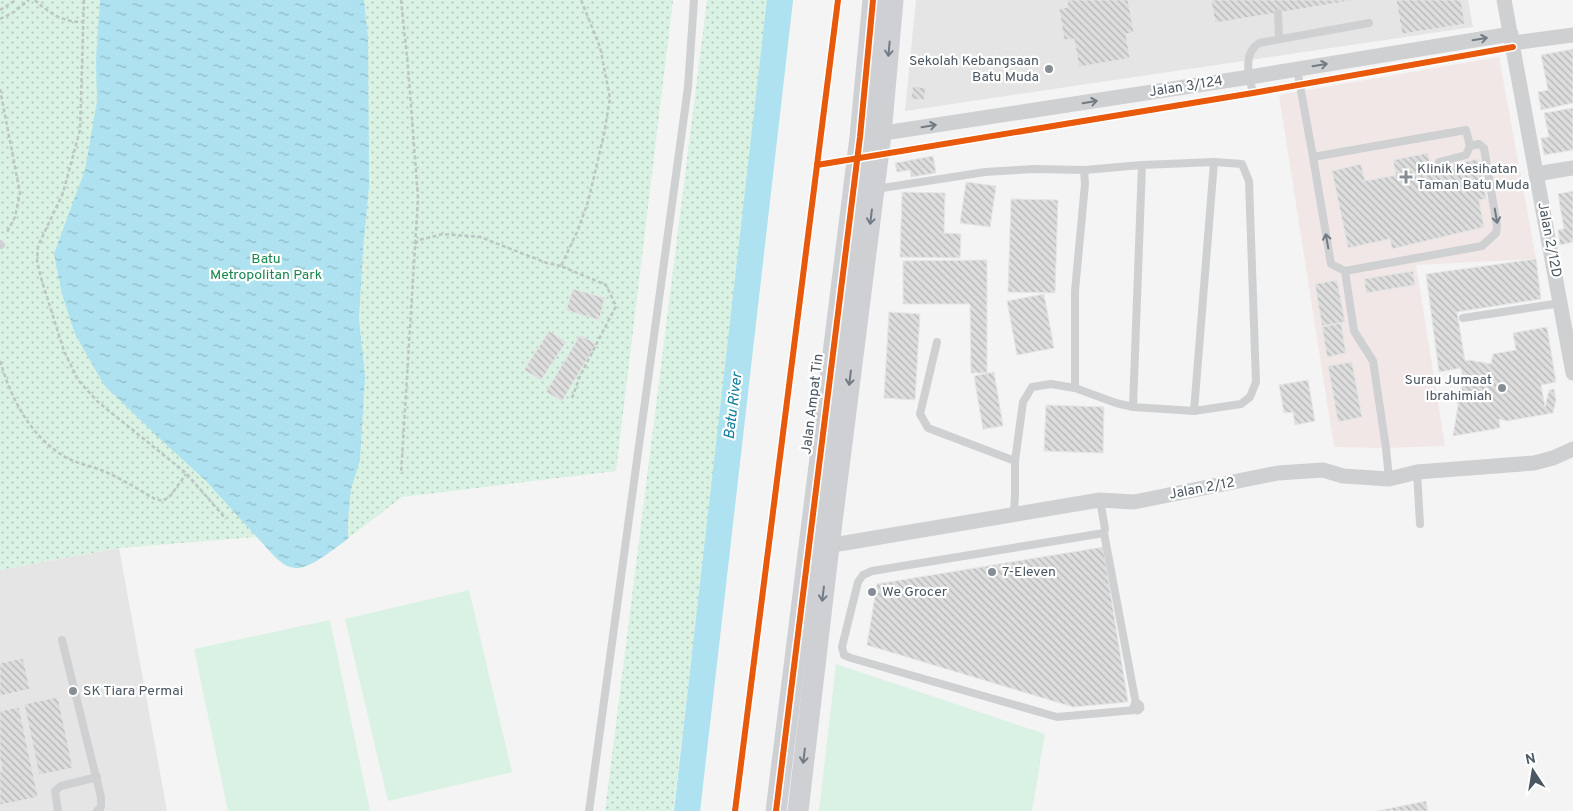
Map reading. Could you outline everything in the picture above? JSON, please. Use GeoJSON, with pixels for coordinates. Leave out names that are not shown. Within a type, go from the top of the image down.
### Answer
{"type":"FeatureCollection","features":[{"type":"Feature","properties":{"kind":"street","name":"Jalan Ampat Tin"},"geometry":{"type":"LineString","coordinates":[[776,811],[860,137],[873,0]]}},
{"type":"Feature","properties":{"kind":"street"},"geometry":{"type":"LineString","coordinates":[[798,811],[881,134],[893,0]]}},
{"type":"Feature","properties":{"kind":"street","name":"Jalan 2/12D"},"geometry":{"type":"LineString","coordinates":[[1504,0],[1536,174],[1565,309],[1573,373]]}},
{"type":"Feature","properties":{"kind":"street","name":"Jalan 3/124"},"geometry":{"type":"LineString","coordinates":[[860,137],[1297,69],[1573,34]]}},
{"type":"Feature","properties":{"kind":"street"},"geometry":{"type":"LineString","coordinates":[[1536,174],[1573,168]]}},
{"type":"Feature","properties":{"kind":"street","name":"Jalan 2/12"},"geometry":{"type":"LineString","coordinates":[[808,548],[1100,500],[1134,502],[1278,474],[1323,470],[1343,476],[1389,479],[1417,472],[1534,463],[1553,458],[1573,449]]}},
{"type":"Feature","properties":{"kind":"lane"},"geometry":{"type":"LineString","coordinates":[[589,811],[688,87],[694,0]]}},
{"type":"Feature","properties":{"kind":"lane"},"geometry":{"type":"LineString","coordinates":[[1278,13],[1279,40]]}},
{"type":"Feature","properties":{"kind":"lane"},"geometry":{"type":"LineString","coordinates":[[1252,93],[1248,62],[1254,47],[1260,43],[1369,23]]}},
{"type":"Feature","properties":{"kind":"lane"},"geometry":{"type":"LineString","coordinates":[[1297,69],[1331,264],[1345,271],[1482,246],[1496,233],[1497,226],[1484,148],[1479,144],[1470,146]]}},
{"type":"Feature","properties":{"kind":"lane"},"geometry":{"type":"LineString","coordinates":[[1313,157],[1466,130],[1470,146],[1466,155],[1439,162]]}},
{"type":"Feature","properties":{"kind":"lane"},"geometry":{"type":"LineString","coordinates":[[874,190],[985,172],[1034,168],[1084,170],[1214,162],[1242,164],[1249,181],[1256,382],[1250,397],[1241,404],[1194,411],[1133,407],[1075,388],[1050,384],[1032,387],[1023,402],[1015,462],[1014,515]]}},
{"type":"Feature","properties":{"kind":"lane"},"geometry":{"type":"LineString","coordinates":[[1194,411],[1214,162]]}},
{"type":"Feature","properties":{"kind":"lane"},"geometry":{"type":"LineString","coordinates":[[1133,407],[1142,165]]}},
{"type":"Feature","properties":{"kind":"lane"},"geometry":{"type":"LineString","coordinates":[[1075,388],[1075,291],[1085,184],[1084,170]]}},
{"type":"Feature","properties":{"kind":"lane"},"geometry":{"type":"LineString","coordinates":[[1345,271],[1354,331],[1373,361],[1389,479]]}},
{"type":"Feature","properties":{"kind":"lane"},"geometry":{"type":"LineString","coordinates":[[1463,318],[1565,309]]}},
{"type":"Feature","properties":{"kind":"lane"},"geometry":{"type":"LineString","coordinates":[[937,342],[920,414],[924,423],[928,428],[1015,462]]}},
{"type":"Feature","properties":{"kind":"lane"},"geometry":{"type":"LineString","coordinates":[[1417,472],[1420,524]]}},
{"type":"Feature","properties":{"kind":"lane"},"geometry":{"type":"LineString","coordinates":[[1100,500],[1134,706],[1113,708],[1088,715],[1057,717],[852,658],[844,654],[842,647],[858,582],[863,575],[1104,533]]}},
{"type":"Feature","properties":{"kind":"lane"},"geometry":{"type":"LineString","coordinates":[[62,640],[101,797],[101,807],[98,811]]}},
{"type":"Feature","properties":{"kind":"lane"},"geometry":{"type":"LineString","coordinates":[[58,811],[55,791],[61,786],[96,778]]}},
{"type":"Feature","properties":{"kind":"path"},"geometry":{"type":"LineString","coordinates":[[0,10],[16,0]]}},
{"type":"Feature","properties":{"kind":"path"},"geometry":{"type":"LineString","coordinates":[[0,19],[14,12],[29,0]]}},
{"type":"Feature","properties":{"kind":"path"},"geometry":{"type":"LineString","coordinates":[[35,0],[57,16],[72,22],[84,22]]}},
{"type":"Feature","properties":{"kind":"path"},"geometry":{"type":"LineString","coordinates":[[84,0],[80,130],[63,193],[38,246],[37,261],[64,352],[78,380],[98,402],[186,473],[226,519]]}},
{"type":"Feature","properties":{"kind":"path"},"geometry":{"type":"LineString","coordinates":[[401,0],[418,198],[401,474]]}},
{"type":"Feature","properties":{"kind":"path"},"geometry":{"type":"LineString","coordinates":[[561,266],[577,232],[588,202],[604,134],[610,98],[600,48],[581,0]]}},
{"type":"Feature","properties":{"kind":"path"},"geometry":{"type":"LineString","coordinates":[[0,88],[20,193],[15,217],[0,245]]}},
{"type":"Feature","properties":{"kind":"path"},"geometry":{"type":"LineString","coordinates":[[415,245],[419,240],[443,234],[480,237],[547,263],[561,266],[606,285],[616,306],[580,376],[572,398]]}},
{"type":"Feature","properties":{"kind":"path"},"geometry":{"type":"LineString","coordinates":[[0,361],[16,405],[36,432],[48,445],[63,456],[116,476],[155,499],[162,501],[171,495],[186,473]]}},
{"type":"Feature","properties":{"kind":"shaded area","name":"Sekolah Kebangsaan Batu Muda"},"geometry":{"type":"Polygon","coordinates":[[[916,0],[1468,0],[1473,27],[905,111],[916,0]]]}},
{"type":"Feature","properties":{"kind":"shaded area","name":"Klinik Kesihatan Taman Batu Muda"},"geometry":{"type":"Polygon","coordinates":[[[1499,57],[1536,259],[1416,265],[1445,446],[1334,447],[1279,95],[1499,57]]]}},
{"type":"Feature","properties":{"kind":"shaded area","name":"SK Tiara Permai"},"geometry":{"type":"Polygon","coordinates":[[[119,548],[167,811],[0,811],[0,570],[119,548]]]}},
{"type":"Feature","properties":{"kind":"green space","name":"Batu Metropolitan Park"},"geometry":{"type":"Polygon","coordinates":[[[0,0],[673,0],[616,471],[402,497],[334,549],[316,561],[298,568],[286,566],[257,537],[119,548],[0,570],[0,0]]]}},
{"type":"Feature","properties":{"kind":"green space"},"geometry":{"type":"Polygon","coordinates":[[[707,0],[771,0],[673,811],[605,811],[707,0]]]}},
{"type":"Feature","properties":{"kind":"green space"},"geometry":{"type":"Polygon","coordinates":[[[469,590],[512,772],[388,801],[345,619],[469,590]]]}},
{"type":"Feature","properties":{"kind":"green space"},"geometry":{"type":"Polygon","coordinates":[[[330,620],[370,811],[228,811],[194,649],[330,620]]]}},
{"type":"Feature","properties":{"kind":"green space"},"geometry":{"type":"Polygon","coordinates":[[[836,664],[1045,734],[1032,811],[819,811],[836,664]]]}},
{"type":"Feature","properties":{"kind":"water"},"geometry":{"type":"Polygon","coordinates":[[[100,0],[364,0],[368,38],[369,186],[359,319],[365,377],[360,460],[351,489],[348,539],[309,565],[296,568],[285,564],[275,557],[206,481],[104,385],[75,334],[62,294],[54,254],[85,170],[97,101],[96,60],[100,0]]]}},
{"type":"Feature","properties":{"kind":"building"},"geometry":{"type":"Polygon","coordinates":[[[1067,0],[1128,0],[1134,32],[1126,34],[1130,58],[1079,67],[1074,39],[1064,40],[1059,9],[1068,7],[1067,0]]]}},
{"type":"Feature","properties":{"kind":"building"},"geometry":{"type":"Polygon","coordinates":[[[1211,0],[1356,0],[1215,23],[1211,0]]]}},
{"type":"Feature","properties":{"kind":"building"},"geometry":{"type":"Polygon","coordinates":[[[1396,0],[1461,0],[1465,24],[1402,34],[1396,0]]]}},
{"type":"Feature","properties":{"kind":"building"},"geometry":{"type":"Polygon","coordinates":[[[1573,49],[1573,103],[1541,110],[1538,92],[1548,90],[1541,55],[1573,49]]]}},
{"type":"Feature","properties":{"kind":"building"},"geometry":{"type":"Polygon","coordinates":[[[913,86],[926,88],[924,100],[911,99],[913,86]]]}},
{"type":"Feature","properties":{"kind":"building"},"geometry":{"type":"Polygon","coordinates":[[[1573,108],[1573,150],[1544,155],[1541,138],[1549,137],[1544,113],[1573,108]]]}},
{"type":"Feature","properties":{"kind":"building"},"geometry":{"type":"Polygon","coordinates":[[[1428,153],[1431,169],[1478,159],[1486,199],[1479,200],[1484,227],[1392,249],[1390,239],[1348,248],[1332,171],[1361,164],[1365,181],[1396,175],[1393,160],[1428,153]]]}},
{"type":"Feature","properties":{"kind":"building"},"geometry":{"type":"Polygon","coordinates":[[[933,156],[936,173],[911,177],[910,170],[897,172],[895,163],[933,156]]]}},
{"type":"Feature","properties":{"kind":"building"},"geometry":{"type":"Polygon","coordinates":[[[966,182],[996,186],[990,227],[960,223],[966,182]]]}},
{"type":"Feature","properties":{"kind":"building"},"geometry":{"type":"Polygon","coordinates":[[[1573,191],[1573,242],[1560,245],[1558,230],[1564,229],[1558,194],[1573,191]]]}},
{"type":"Feature","properties":{"kind":"building"},"geometry":{"type":"Polygon","coordinates":[[[902,192],[945,193],[944,233],[961,234],[960,258],[900,257],[902,192]]]}},
{"type":"Feature","properties":{"kind":"building"},"geometry":{"type":"Polygon","coordinates":[[[1011,199],[1058,200],[1055,293],[1008,292],[1011,199]]]}},
{"type":"Feature","properties":{"kind":"building"},"geometry":{"type":"Polygon","coordinates":[[[1536,259],[1541,299],[1457,312],[1465,361],[1491,364],[1493,354],[1516,350],[1513,333],[1547,327],[1556,382],[1541,385],[1545,407],[1549,390],[1554,389],[1556,400],[1553,413],[1507,421],[1499,419],[1500,428],[1453,436],[1458,405],[1456,392],[1461,392],[1463,381],[1461,368],[1439,372],[1426,274],[1536,259]]]}},
{"type":"Feature","properties":{"kind":"building"},"geometry":{"type":"Polygon","coordinates":[[[987,260],[987,373],[971,373],[970,304],[903,304],[903,261],[987,260]]]}},
{"type":"Feature","properties":{"kind":"building"},"geometry":{"type":"Polygon","coordinates":[[[1413,271],[1415,285],[1366,293],[1364,279],[1413,271]]]}},
{"type":"Feature","properties":{"kind":"building"},"geometry":{"type":"Polygon","coordinates":[[[1337,280],[1345,322],[1322,326],[1315,284],[1337,280]]]}},
{"type":"Feature","properties":{"kind":"building"},"geometry":{"type":"Polygon","coordinates":[[[573,289],[605,298],[599,320],[566,310],[573,289]]]}},
{"type":"Feature","properties":{"kind":"building"},"geometry":{"type":"Polygon","coordinates":[[[1044,294],[1054,348],[1017,355],[1007,301],[1044,294]]]}},
{"type":"Feature","properties":{"kind":"building"},"geometry":{"type":"Polygon","coordinates":[[[889,312],[920,314],[915,400],[884,398],[889,312]]]}},
{"type":"Feature","properties":{"kind":"building"},"geometry":{"type":"Polygon","coordinates":[[[1341,323],[1346,353],[1327,357],[1322,327],[1341,323]]]}},
{"type":"Feature","properties":{"kind":"building"},"geometry":{"type":"Polygon","coordinates":[[[549,331],[566,342],[541,380],[524,370],[549,331]]]}},
{"type":"Feature","properties":{"kind":"building"},"geometry":{"type":"Polygon","coordinates":[[[580,335],[596,344],[562,401],[546,392],[580,335]]]}},
{"type":"Feature","properties":{"kind":"building"},"geometry":{"type":"Polygon","coordinates":[[[1352,362],[1362,417],[1338,422],[1328,366],[1352,362]]]}},
{"type":"Feature","properties":{"kind":"building"},"geometry":{"type":"Polygon","coordinates":[[[994,372],[1003,426],[983,429],[974,376],[994,372]]]}},
{"type":"Feature","properties":{"kind":"building"},"geometry":{"type":"Polygon","coordinates":[[[1308,380],[1315,421],[1295,425],[1293,412],[1284,413],[1279,385],[1308,380]]]}},
{"type":"Feature","properties":{"kind":"building"},"geometry":{"type":"Polygon","coordinates":[[[1046,405],[1104,407],[1103,453],[1044,451],[1046,405]]]}},
{"type":"Feature","properties":{"kind":"building"},"geometry":{"type":"Polygon","coordinates":[[[1103,547],[1128,702],[1073,707],[867,645],[877,584],[1103,547]]]}},
{"type":"Feature","properties":{"kind":"building"},"geometry":{"type":"Polygon","coordinates":[[[23,658],[30,689],[0,696],[0,663],[23,658]]]}},
{"type":"Feature","properties":{"kind":"building"},"geometry":{"type":"Polygon","coordinates":[[[58,697],[73,768],[39,775],[24,704],[58,697]]]}},
{"type":"Feature","properties":{"kind":"building"},"geometry":{"type":"Polygon","coordinates":[[[19,707],[38,797],[0,805],[0,771],[2,770],[0,760],[0,711],[19,707]]]}},
{"type":"Feature","properties":{"kind":"building"},"geometry":{"type":"Polygon","coordinates":[[[1426,801],[1428,811],[1377,811],[1426,801]]]}},
{"type":"Feature","properties":{"kind":"waterway","name":"Batu River"},"geometry":{"type":"LineString","coordinates":[[687,811],[780,0]]}},
{"type":"Feature","properties":{"kind":"cycle path"},"geometry":{"type":"LineString","coordinates":[[735,811],[838,0]]}},
{"type":"Feature","properties":{"kind":"cycle path"},"geometry":{"type":"LineString","coordinates":[[776,811],[860,137],[873,0]]}},
{"type":"Feature","properties":{"kind":"cycle path"},"geometry":{"type":"LineString","coordinates":[[817,165],[1253,93],[1513,47]]}},
{"type":"Feature","properties":{"kind":"place","name":"Sekolah Kebangsaan Batu Muda"},"geometry":{"type":"Point","coordinates":[1049,69]}},
{"type":"Feature","properties":{"kind":"place","name":"Klinik Kesihatan Taman Batu Muda"},"geometry":{"type":"Point","coordinates":[1406,177]}},
{"type":"Feature","properties":{"kind":"place","name":"Surau Jumaat Ibrahimiah"},"geometry":{"type":"Point","coordinates":[1502,388]}},
{"type":"Feature","properties":{"kind":"place","name":"7-Eleven"},"geometry":{"type":"Point","coordinates":[992,572]}},
{"type":"Feature","properties":{"kind":"place","name":"We Grocer"},"geometry":{"type":"Point","coordinates":[872,592]}},
{"type":"Feature","properties":{"kind":"place","name":"SK Tiara Permai"},"geometry":{"type":"Point","coordinates":[73,691]}}]}
